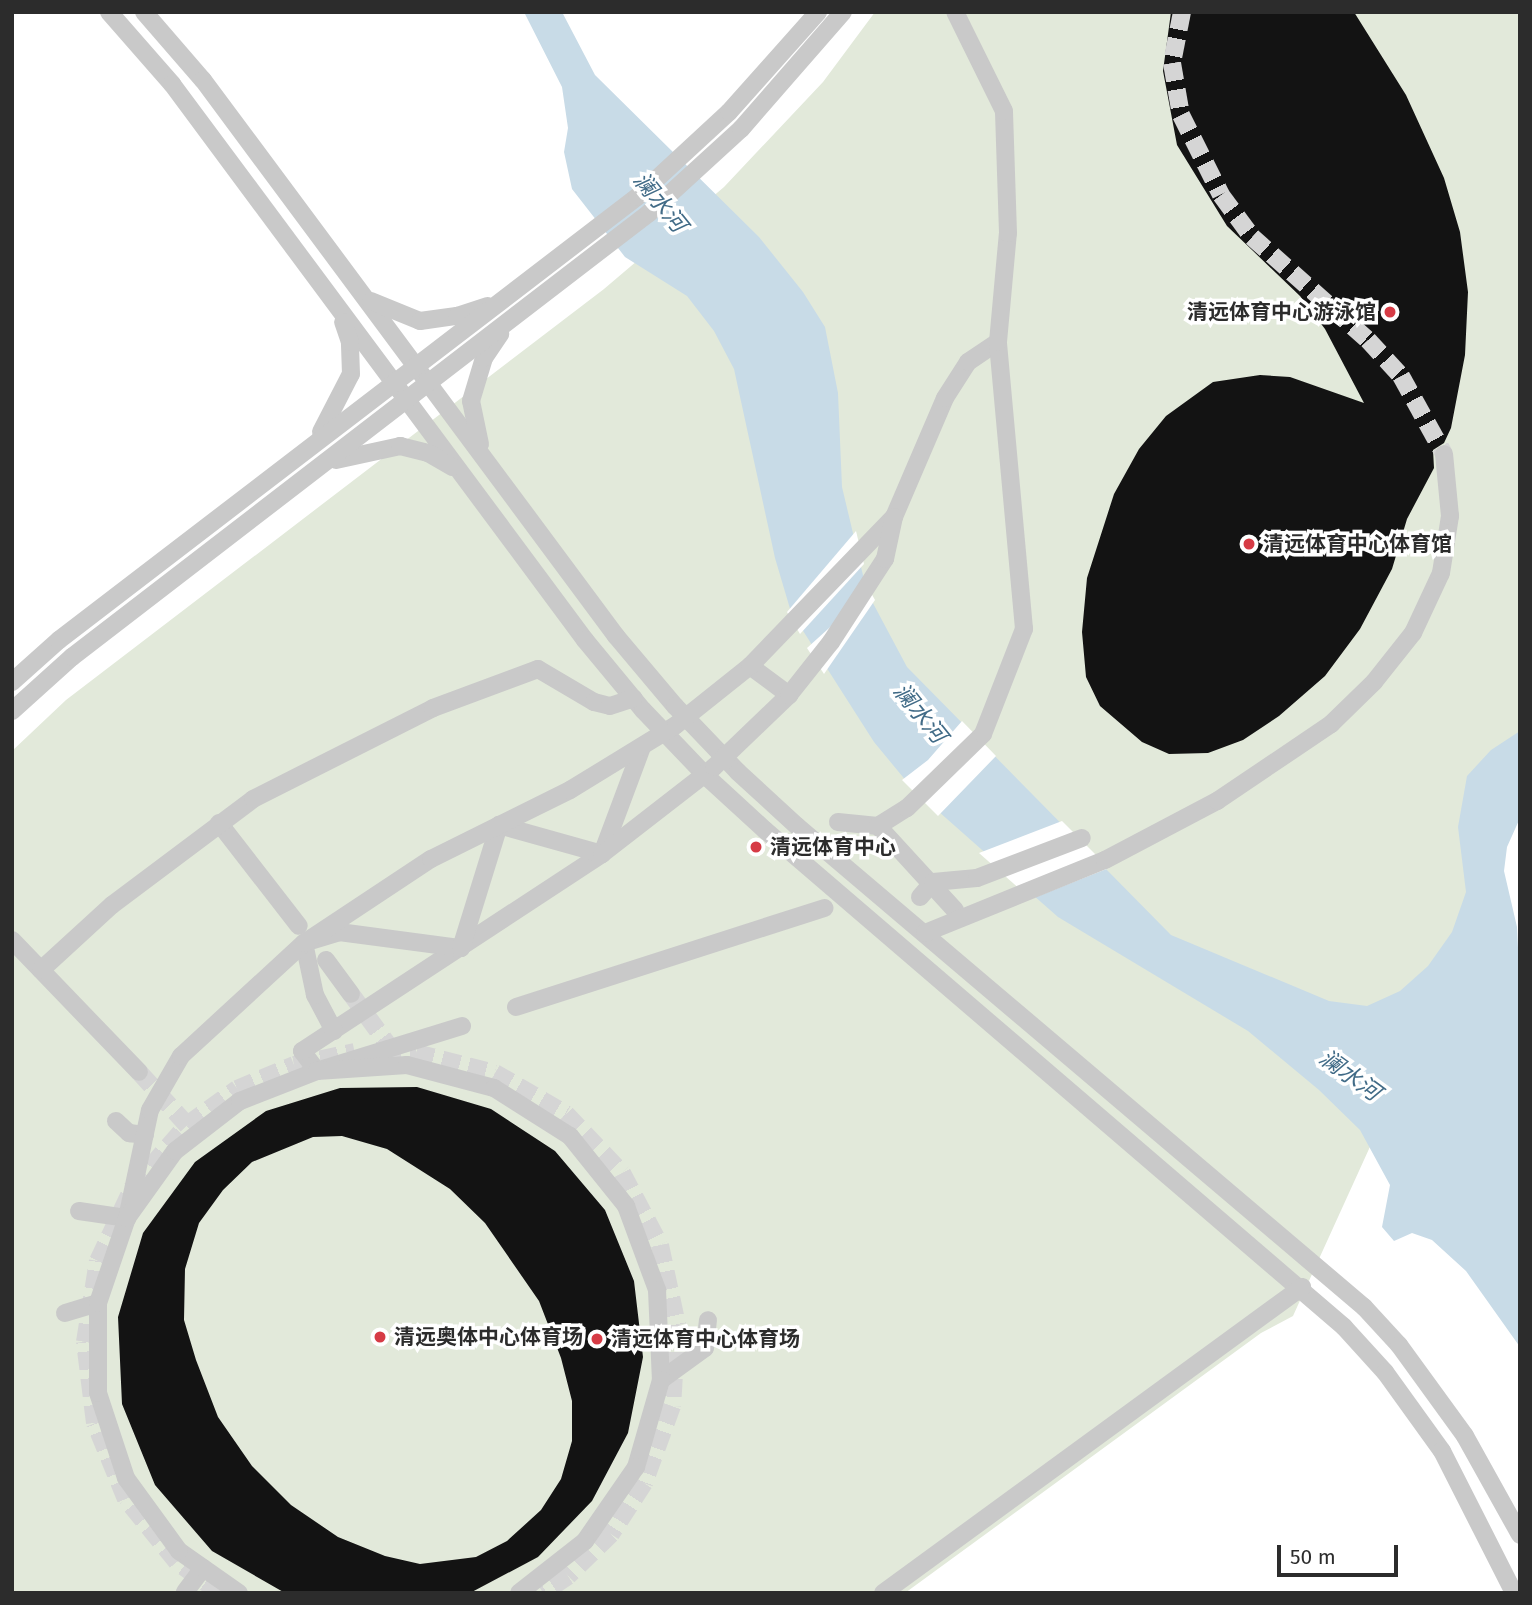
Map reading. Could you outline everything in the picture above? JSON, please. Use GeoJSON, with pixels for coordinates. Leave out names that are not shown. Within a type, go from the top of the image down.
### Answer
{"type":"FeatureCollection","features":[{"type":"Feature","properties":{"kind":"street"},"geometry":{"type":"LineString","coordinates":[[109,12],[172,84],[460,472],[634,698],[706,776],[765,830],[1302,1287],[1385,1372],[1442,1451],[1514,1593]]}},
{"type":"Feature","properties":{"kind":"street"},"geometry":{"type":"LineString","coordinates":[[145,12],[204,80],[616,636],[675,706],[747,781],[1364,1307],[1399,1345],[1465,1436],[1520,1535]]}},
{"type":"Feature","properties":{"kind":"street"},"geometry":{"type":"LineString","coordinates":[[12,682],[59,640],[594,231],[685,154],[769,71],[818,12]]}},
{"type":"Feature","properties":{"kind":"street"},"geometry":{"type":"LineString","coordinates":[[12,711],[72,657],[606,247],[698,171],[781,87],[843,12]]}},
{"type":"Feature","properties":{"kind":"street"},"geometry":{"type":"LineString","coordinates":[[838,822],[878,826],[906,808],[983,734],[1024,629],[998,342],[1008,233],[1004,111],[955,12]]}},
{"type":"Feature","properties":{"kind":"street"},"geometry":{"type":"LineString","coordinates":[[364,296],[420,321],[457,316],[509,295]]}},
{"type":"Feature","properties":{"kind":"street"},"geometry":{"type":"LineString","coordinates":[[308,448],[333,416],[351,374],[350,342],[339,309]]}},
{"type":"Feature","properties":{"kind":"street"},"geometry":{"type":"LineString","coordinates":[[491,467],[475,433],[471,401],[484,358],[508,322]]}},
{"type":"Feature","properties":{"kind":"street"},"geometry":{"type":"LineString","coordinates":[[317,1071],[302,1051],[602,854],[724,758],[789,695],[831,642],[885,559],[894,517],[945,398],[968,362],[998,342]]}},
{"type":"Feature","properties":{"kind":"street"},"geometry":{"type":"LineString","coordinates":[[320,466],[362,451],[400,446],[428,453],[460,472]]}},
{"type":"Feature","properties":{"kind":"street"},"geometry":{"type":"LineString","coordinates":[[925,933],[1105,860],[1268,770],[1331,724],[1374,682],[1413,633],[1440,573],[1450,516],[1444,454]]}},
{"type":"Feature","properties":{"kind":"street"},"geometry":{"type":"LineString","coordinates":[[239,1593],[179,1551],[126,1478],[98,1393],[98,1303],[127,1218],[150,1110],[181,1056],[302,934],[430,859],[570,790],[642,747],[750,666],[894,517]]}},
{"type":"Feature","properties":{"kind":"street"},"geometry":{"type":"LineString","coordinates":[[750,666],[789,695]]}},
{"type":"Feature","properties":{"kind":"street"},"geometry":{"type":"LineString","coordinates":[[41,970],[112,905],[219,823],[253,799],[359,741],[520,672],[549,673],[594,702],[610,706],[634,698]]}},
{"type":"Feature","properties":{"kind":"street"},"geometry":{"type":"LineString","coordinates":[[602,854],[642,747]]}},
{"type":"Feature","properties":{"kind":"street"},"geometry":{"type":"LineString","coordinates":[[219,823],[302,934],[315,995],[334,1031]]}},
{"type":"Feature","properties":{"kind":"street"},"geometry":{"type":"LineString","coordinates":[[499,825],[602,854]]}},
{"type":"Feature","properties":{"kind":"street"},"geometry":{"type":"LineString","coordinates":[[461,948],[499,825]]}},
{"type":"Feature","properties":{"kind":"street"},"geometry":{"type":"LineString","coordinates":[[878,826],[933,882],[955,910]]}},
{"type":"Feature","properties":{"kind":"street"},"geometry":{"type":"LineString","coordinates":[[920,897],[933,882],[977,878],[1082,838]]}},
{"type":"Feature","properties":{"kind":"street"},"geometry":{"type":"LineString","coordinates":[[516,1007],[825,908]]}},
{"type":"Feature","properties":{"kind":"street"},"geometry":{"type":"LineString","coordinates":[[302,934],[339,932],[461,948]]}},
{"type":"Feature","properties":{"kind":"street"},"geometry":{"type":"LineString","coordinates":[[12,940],[139,1072]]}},
{"type":"Feature","properties":{"kind":"street"},"geometry":{"type":"LineString","coordinates":[[326,960],[351,994]]}},
{"type":"Feature","properties":{"kind":"street"},"geometry":{"type":"LineString","coordinates":[[127,1218],[175,1151],[240,1101],[317,1071],[462,1026]]}},
{"type":"Feature","properties":{"kind":"street"},"geometry":{"type":"LineString","coordinates":[[317,1071],[407,1065],[482,1084],[569,1136],[626,1206],[657,1290],[661,1380],[636,1467],[585,1541],[519,1593]]}},
{"type":"Feature","properties":{"kind":"street"},"geometry":{"type":"LineString","coordinates":[[116,1121],[129,1133],[145,1135]]}},
{"type":"Feature","properties":{"kind":"street"},"geometry":{"type":"LineString","coordinates":[[79,1210],[127,1218]]}},
{"type":"Feature","properties":{"kind":"street"},"geometry":{"type":"LineString","coordinates":[[883,1593],[1302,1287]]}},
{"type":"Feature","properties":{"kind":"street"},"geometry":{"type":"LineString","coordinates":[[65,1313],[98,1303]]}},
{"type":"Feature","properties":{"kind":"street"},"geometry":{"type":"LineString","coordinates":[[661,1380],[705,1348],[708,1320]]}},
{"type":"Feature","properties":{"kind":"street"},"geometry":{"type":"LineString","coordinates":[[185,1592],[203,1567]]}},
{"type":"Feature","properties":{"kind":"green space","name":"清远体育中心"},"geometry":{"type":"Polygon","coordinates":[[[875,12],[1520,12],[1520,790],[1480,905],[1293,1316],[1261,1333],[905,1593],[12,1593],[12,751],[66,700],[604,289],[724,187],[823,82],[875,12]]]}},
{"type":"Feature","properties":{"kind":"water","name":"澜水河"},"geometry":{"type":"Polygon","coordinates":[[[524,12],[562,12],[595,75],[759,237],[803,292],[825,327],[838,393],[842,487],[867,592],[907,667],[1171,935],[1329,1001],[1367,1006],[1400,991],[1428,966],[1452,932],[1466,892],[1458,827],[1467,776],[1491,750],[1520,731],[1520,818],[1507,847],[1504,871],[1517,927],[1520,990],[1520,1347],[1466,1271],[1432,1240],[1412,1233],[1394,1241],[1382,1227],[1390,1185],[1360,1130],[1319,1090],[1248,1031],[1058,917],[912,788],[874,742],[791,612],[775,558],[734,369],[714,331],[687,296],[625,257],[572,189],[564,152],[568,128],[562,87],[524,12]]]}},
{"type":"Feature","properties":{"kind":"pier"},"geometry":{"type":"Polygon","coordinates":[[[856,531],[864,564],[800,634],[787,612],[856,531]]]}},
{"type":"Feature","properties":{"kind":"pier"},"geometry":{"type":"Polygon","coordinates":[[[870,591],[875,600],[824,674],[807,648],[870,591]]]}},
{"type":"Feature","properties":{"kind":"pier"},"geometry":{"type":"Polygon","coordinates":[[[962,721],[996,756],[938,816],[902,780],[928,760],[962,721]]]}},
{"type":"Feature","properties":{"kind":"pier"},"geometry":{"type":"Polygon","coordinates":[[[1062,821],[1109,868],[1031,899],[979,853],[1062,821]]]}},
{"type":"Feature","properties":{"kind":"building"},"geometry":{"type":"Polygon","coordinates":[[[1171,12],[1354,12],[1406,95],[1444,178],[1460,232],[1468,292],[1465,355],[1451,428],[1444,443],[1433,450],[1434,468],[1407,519],[1392,569],[1360,629],[1325,676],[1279,716],[1243,740],[1208,753],[1169,754],[1142,742],[1100,706],[1086,677],[1082,632],[1087,578],[1114,494],[1139,449],[1166,416],[1213,382],[1260,375],[1290,377],[1364,403],[1325,329],[1300,296],[1227,226],[1177,145],[1163,71],[1171,12]]]}},
{"type":"Feature","properties":{"kind":"building","name":"清远体育中心体育场"},"geometry":{"type":"Polygon","coordinates":[[[417,1087],[491,1109],[555,1151],[605,1210],[634,1281],[643,1357],[628,1433],[592,1501],[538,1557],[470,1593],[285,1593],[212,1551],[155,1485],[122,1404],[118,1317],[143,1233],[195,1162],[266,1111],[340,1088],[417,1087]],[[342,1136],[313,1137],[252,1162],[223,1190],[199,1223],[185,1269],[184,1320],[218,1417],[252,1466],[291,1505],[338,1537],[385,1556],[420,1564],[476,1557],[507,1541],[541,1510],[561,1479],[572,1441],[572,1401],[561,1358],[539,1301],[485,1223],[450,1189],[387,1149],[342,1136]]]}},
{"type":"Feature","properties":{"kind":"tunnel"},"geometry":{"type":"LineString","coordinates":[[1182,12],[1172,63],[1181,115],[1221,195],[1252,237],[1368,340],[1401,376],[1444,454]]}},
{"type":"Feature","properties":{"kind":"tunnel"},"geometry":{"type":"LineString","coordinates":[[351,994],[394,1053]]}},
{"type":"Feature","properties":{"kind":"tunnel"},"geometry":{"type":"LineString","coordinates":[[220,1593],[177,1562],[126,1499],[95,1423],[85,1342],[98,1261],[133,1187],[187,1125],[237,1089],[294,1065],[355,1052]]}},
{"type":"Feature","properties":{"kind":"tunnel"},"geometry":{"type":"LineString","coordinates":[[383,1053],[416,1053],[495,1073],[566,1114],[622,1173],[660,1245],[677,1325],[672,1406],[644,1483],[611,1534],[568,1576],[543,1593]]}},
{"type":"Feature","properties":{"kind":"tunnel"},"geometry":{"type":"LineString","coordinates":[[139,1072],[187,1125]]}},
{"type":"Feature","properties":{"kind":"place","name":"清远体育中心游泳馆"},"geometry":{"type":"Point","coordinates":[1390,312]}},
{"type":"Feature","properties":{"kind":"place","name":"清远体育中心体育馆"},"geometry":{"type":"Point","coordinates":[1249,544]}},
{"type":"Feature","properties":{"kind":"place","name":"清远体育中心"},"geometry":{"type":"Point","coordinates":[756,847]}},
{"type":"Feature","properties":{"kind":"place","name":"清远奥体中心体育场"},"geometry":{"type":"Point","coordinates":[380,1337]}},
{"type":"Feature","properties":{"kind":"place","name":"清远体育中心体育场"},"geometry":{"type":"Point","coordinates":[597,1339]}}]}
